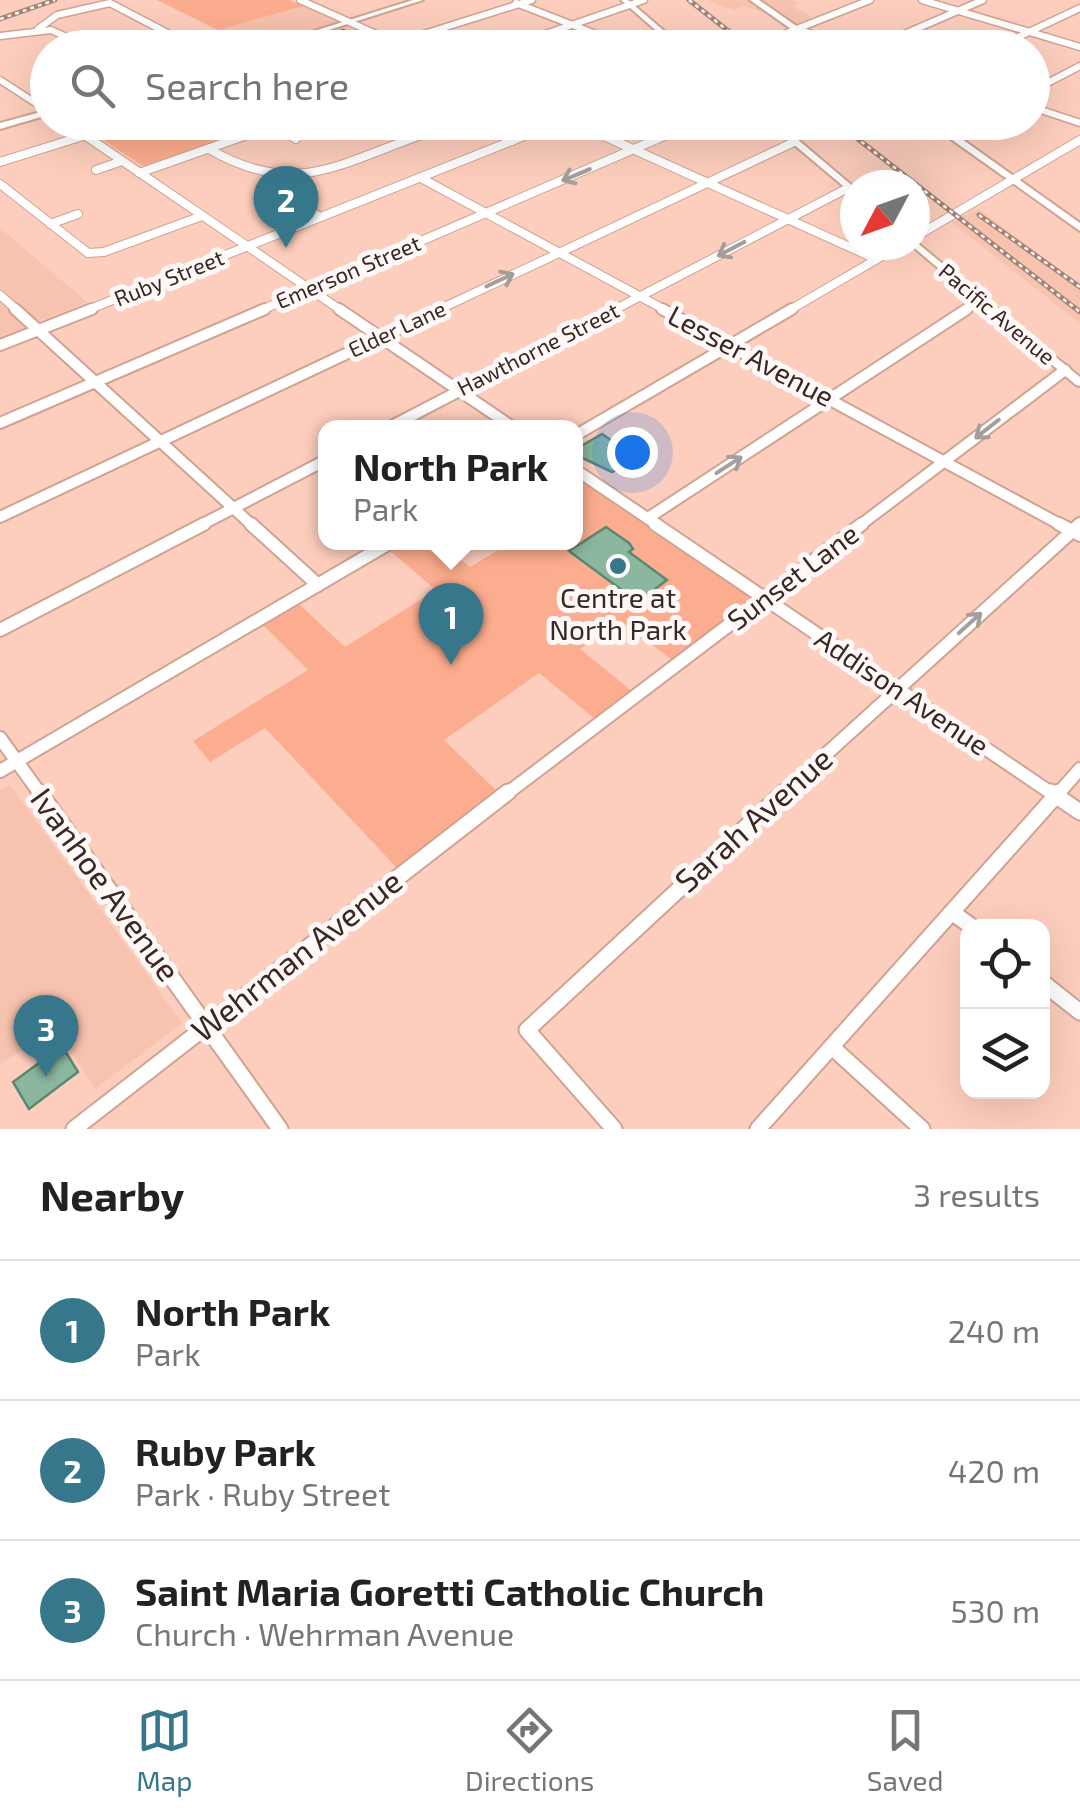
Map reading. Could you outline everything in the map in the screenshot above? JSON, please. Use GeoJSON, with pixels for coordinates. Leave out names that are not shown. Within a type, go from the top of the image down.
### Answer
{"type":"FeatureCollection","features":[{"type":"Feature","properties":{"kind":"main road"},"geometry":{"type":"LineString","coordinates":[[755,0],[800,30]]}},
{"type":"Feature","properties":{"kind":"main road"},"geometry":{"type":"LineString","coordinates":[[955,140],[1080,228]]}},
{"type":"Feature","properties":{"kind":"street"},"geometry":{"type":"LineString","coordinates":[[303,0],[366,30]]}},
{"type":"Feature","properties":{"kind":"street"},"geometry":{"type":"LineString","coordinates":[[322,30],[420,0]]}},
{"type":"Feature","properties":{"kind":"street"},"geometry":{"type":"LineString","coordinates":[[508,0],[585,30]]}},
{"type":"Feature","properties":{"kind":"street"},"geometry":{"type":"LineString","coordinates":[[436,30],[532,0]]}},
{"type":"Feature","properties":{"kind":"street"},"geometry":{"type":"LineString","coordinates":[[557,30],[627,2],[644,0]]}},
{"type":"Feature","properties":{"kind":"street"},"geometry":{"type":"LineString","coordinates":[[792,30],[870,0]]}},
{"type":"Feature","properties":{"kind":"street"},"geometry":{"type":"LineString","coordinates":[[922,0],[1021,30]]}},
{"type":"Feature","properties":{"kind":"street"},"geometry":{"type":"LineString","coordinates":[[914,30],[982,0]]}},
{"type":"Feature","properties":{"kind":"street"},"geometry":{"type":"LineString","coordinates":[[38,29],[51,18],[104,2],[160,30]]}},
{"type":"Feature","properties":{"kind":"street"},"geometry":{"type":"LineString","coordinates":[[627,2],[661,30]]}},
{"type":"Feature","properties":{"kind":"street"},"geometry":{"type":"LineString","coordinates":[[1032,30],[1080,8]]}},
{"type":"Feature","properties":{"kind":"street"},"geometry":{"type":"LineString","coordinates":[[797,28],[801,30]]}},
{"type":"Feature","properties":{"kind":"street"},"geometry":{"type":"LineString","coordinates":[[0,36],[30,30]]}},
{"type":"Feature","properties":{"kind":"street"},"geometry":{"type":"LineString","coordinates":[[33,30],[46,30]]}},
{"type":"Feature","properties":{"kind":"street"},"geometry":{"type":"LineString","coordinates":[[1050,38],[1080,47]]}},
{"type":"Feature","properties":{"kind":"street"},"geometry":{"type":"LineString","coordinates":[[1050,82],[1080,66]]}},
{"type":"Feature","properties":{"kind":"street"},"geometry":{"type":"LineString","coordinates":[[0,80],[30,99]]}},
{"type":"Feature","properties":{"kind":"street"},"geometry":{"type":"LineString","coordinates":[[1050,113],[1080,123]]}},
{"type":"Feature","properties":{"kind":"street"},"geometry":{"type":"LineString","coordinates":[[0,126],[30,117]]}},
{"type":"Feature","properties":{"kind":"street"},"geometry":{"type":"LineString","coordinates":[[0,162],[71,140]]}},
{"type":"Feature","properties":{"kind":"street"},"geometry":{"type":"LineString","coordinates":[[90,140],[502,420]]}},
{"type":"Feature","properties":{"kind":"street"},"geometry":{"type":"LineString","coordinates":[[139,173],[236,140]]}},
{"type":"Feature","properties":{"kind":"street"},"geometry":{"type":"LineString","coordinates":[[209,149],[254,173],[290,177],[404,140]]}},
{"type":"Feature","properties":{"kind":"street"},"geometry":{"type":"LineString","coordinates":[[508,140],[512,142]]}},
{"type":"Feature","properties":{"kind":"street","name":"Ruby Street"},"geometry":{"type":"LineString","coordinates":[[0,345],[517,140]]}},
{"type":"Feature","properties":{"kind":"street"},"geometry":{"type":"LineString","coordinates":[[611,140],[840,243]]}},
{"type":"Feature","properties":{"kind":"street","name":"Emerson Street"},"geometry":{"type":"LineString","coordinates":[[0,423],[656,140]]}},
{"type":"Feature","properties":{"kind":"street"},"geometry":{"type":"LineString","coordinates":[[792,140],[840,181]]}},
{"type":"Feature","properties":{"kind":"street"},"geometry":{"type":"LineString","coordinates":[[930,228],[1080,140]]}},
{"type":"Feature","properties":{"kind":"street","name":"Elder Lane"},"geometry":{"type":"LineString","coordinates":[[0,517],[794,142]]}},
{"type":"Feature","properties":{"kind":"street"},"geometry":{"type":"LineString","coordinates":[[96,170],[122,161]]}},
{"type":"Feature","properties":{"kind":"street"},"geometry":{"type":"LineString","coordinates":[[290,177],[291,198],[320,217]]}},
{"type":"Feature","properties":{"kind":"street","name":"Lesser Avenue"},"geometry":{"type":"LineString","coordinates":[[421,178],[1077,530]]}},
{"type":"Feature","properties":{"kind":"street"},"geometry":{"type":"LineString","coordinates":[[0,184],[84,251],[98,254],[202,216]]}},
{"type":"Feature","properties":{"kind":"street","name":"Hawthorne Street"},"geometry":{"type":"LineString","coordinates":[[403,420],[787,220],[840,196]]}},
{"type":"Feature","properties":{"kind":"street"},"geometry":{"type":"LineString","coordinates":[[50,224],[78,214]]}},
{"type":"Feature","properties":{"kind":"street","name":"Pacific Avenue"},"geometry":{"type":"LineString","coordinates":[[930,257],[1080,383]]}},
{"type":"Feature","properties":{"kind":"street"},"geometry":{"type":"LineString","coordinates":[[583,431],[874,260]]}},
{"type":"Feature","properties":{"kind":"street"},"geometry":{"type":"LineString","coordinates":[[0,295],[318,585]]}},
{"type":"Feature","properties":{"kind":"street"},"geometry":{"type":"LineString","coordinates":[[648,518],[980,300]]}},
{"type":"Feature","properties":{"kind":"street","name":"Sunset Lane"},"geometry":{"type":"LineString","coordinates":[[520,783],[1065,370]]}},
{"type":"Feature","properties":{"kind":"street"},"geometry":{"type":"LineString","coordinates":[[0,630],[318,464]]}},
{"type":"Feature","properties":{"kind":"street","name":"Addison Avenue"},"geometry":{"type":"LineString","coordinates":[[583,475],[1080,812]]}},
{"type":"Feature","properties":{"kind":"street","name":"Sarah Avenue"},"geometry":{"type":"LineString","coordinates":[[614,1129],[528,1030],[538,1016],[1077,530]]}},
{"type":"Feature","properties":{"kind":"street"},"geometry":{"type":"LineString","coordinates":[[0,771],[378,550]]}},
{"type":"Feature","properties":{"kind":"street","name":"Ivanhoe Avenue"},"geometry":{"type":"LineString","coordinates":[[0,738],[280,1129]]}},
{"type":"Feature","properties":{"kind":"street"},"geometry":{"type":"LineString","coordinates":[[758,1129],[1080,769]]}},
{"type":"Feature","properties":{"kind":"street","name":"Wehrman Avenue"},"geometry":{"type":"LineString","coordinates":[[74,1129],[520,783]]}},
{"type":"Feature","properties":{"kind":"street"},"geometry":{"type":"LineString","coordinates":[[953,913],[961,919]]}},
{"type":"Feature","properties":{"kind":"street"},"geometry":{"type":"LineString","coordinates":[[1050,988],[1080,1012]]}},
{"type":"Feature","properties":{"kind":"street"},"geometry":{"type":"LineString","coordinates":[[832,1047],[922,1129]]}},
{"type":"Feature","properties":{"kind":"shaded area"},"geometry":{"type":"Polygon","coordinates":[[[157,0],[290,0],[357,30],[219,30],[157,0]]]}},
{"type":"Feature","properties":{"kind":"shaded area"},"geometry":{"type":"Polygon","coordinates":[[[157,0],[290,0],[303,6],[218,30],[157,0]]]}},
{"type":"Feature","properties":{"kind":"shaded area"},"geometry":{"type":"Polygon","coordinates":[[[707,0],[794,0],[799,3],[793,6],[814,19],[798,25],[744,6],[734,10],[707,0]]]}},
{"type":"Feature","properties":{"kind":"shaded area"},"geometry":{"type":"Polygon","coordinates":[[[103,140],[221,140],[143,166],[103,140]]]}},
{"type":"Feature","properties":{"kind":"shaded area"},"geometry":{"type":"Polygon","coordinates":[[[979,209],[1080,285],[1080,323],[951,222],[979,209]]]}},
{"type":"Feature","properties":{"kind":"shaded area"},"geometry":{"type":"Polygon","coordinates":[[[0,228],[87,302],[0,337],[0,228]]]}},
{"type":"Feature","properties":{"kind":"shaded area"},"geometry":{"type":"Polygon","coordinates":[[[583,480],[756,597],[672,660],[621,621],[580,649],[632,691],[595,719],[539,673],[444,740],[498,792],[397,868],[265,728],[210,762],[193,741],[308,670],[263,625],[299,604],[345,647],[436,590],[389,550],[445,550],[470,567],[498,550],[583,550],[583,480]]]}},
{"type":"Feature","properties":{"kind":"shaded area"},"geometry":{"type":"Polygon","coordinates":[[[10,785],[182,1023],[95,1089],[55,1026],[0,1065],[0,791],[10,785]]]}},
{"type":"Feature","properties":{"kind":"building"},"geometry":{"type":"Polygon","coordinates":[[[602,434],[614,442],[609,446],[632,461],[612,472],[583,458],[583,445],[602,434]]]}},
{"type":"Feature","properties":{"kind":"building","name":"Centre at North Park"},"geometry":{"type":"Polygon","coordinates":[[[606,527],[629,543],[633,549],[629,552],[667,580],[638,602],[569,551],[583,550],[583,542],[606,527]]]}},
{"type":"Feature","properties":{"kind":"building"},"geometry":{"type":"Polygon","coordinates":[[[62,1046],[78,1072],[29,1109],[13,1082],[62,1046]]]}},
{"type":"Feature","properties":{"kind":"railway"},"geometry":{"type":"LineString","coordinates":[[0,19],[55,0]]}},
{"type":"Feature","properties":{"kind":"railway"},"geometry":{"type":"LineString","coordinates":[[689,0],[727,30]]}},
{"type":"Feature","properties":{"kind":"railway"},"geometry":{"type":"LineString","coordinates":[[859,140],[1080,312]]}},
{"type":"Feature","properties":{"kind":"railway"},"geometry":{"type":"LineString","coordinates":[[979,215],[1080,287]]}},
{"type":"Feature","properties":{"kind":"place","name":"Ruby Park"},"geometry":{"type":"Point","coordinates":[286,248]}},
{"type":"Feature","properties":{"kind":"place","name":"Centre at North Park"},"geometry":{"type":"Point","coordinates":[618,566]}},
{"type":"Feature","properties":{"kind":"place","name":"North Park"},"geometry":{"type":"Point","coordinates":[451,665]}},
{"type":"Feature","properties":{"kind":"place","name":"Saint Maria Goretti Catholic Church"},"geometry":{"type":"Point","coordinates":[46,1077]}}]}
